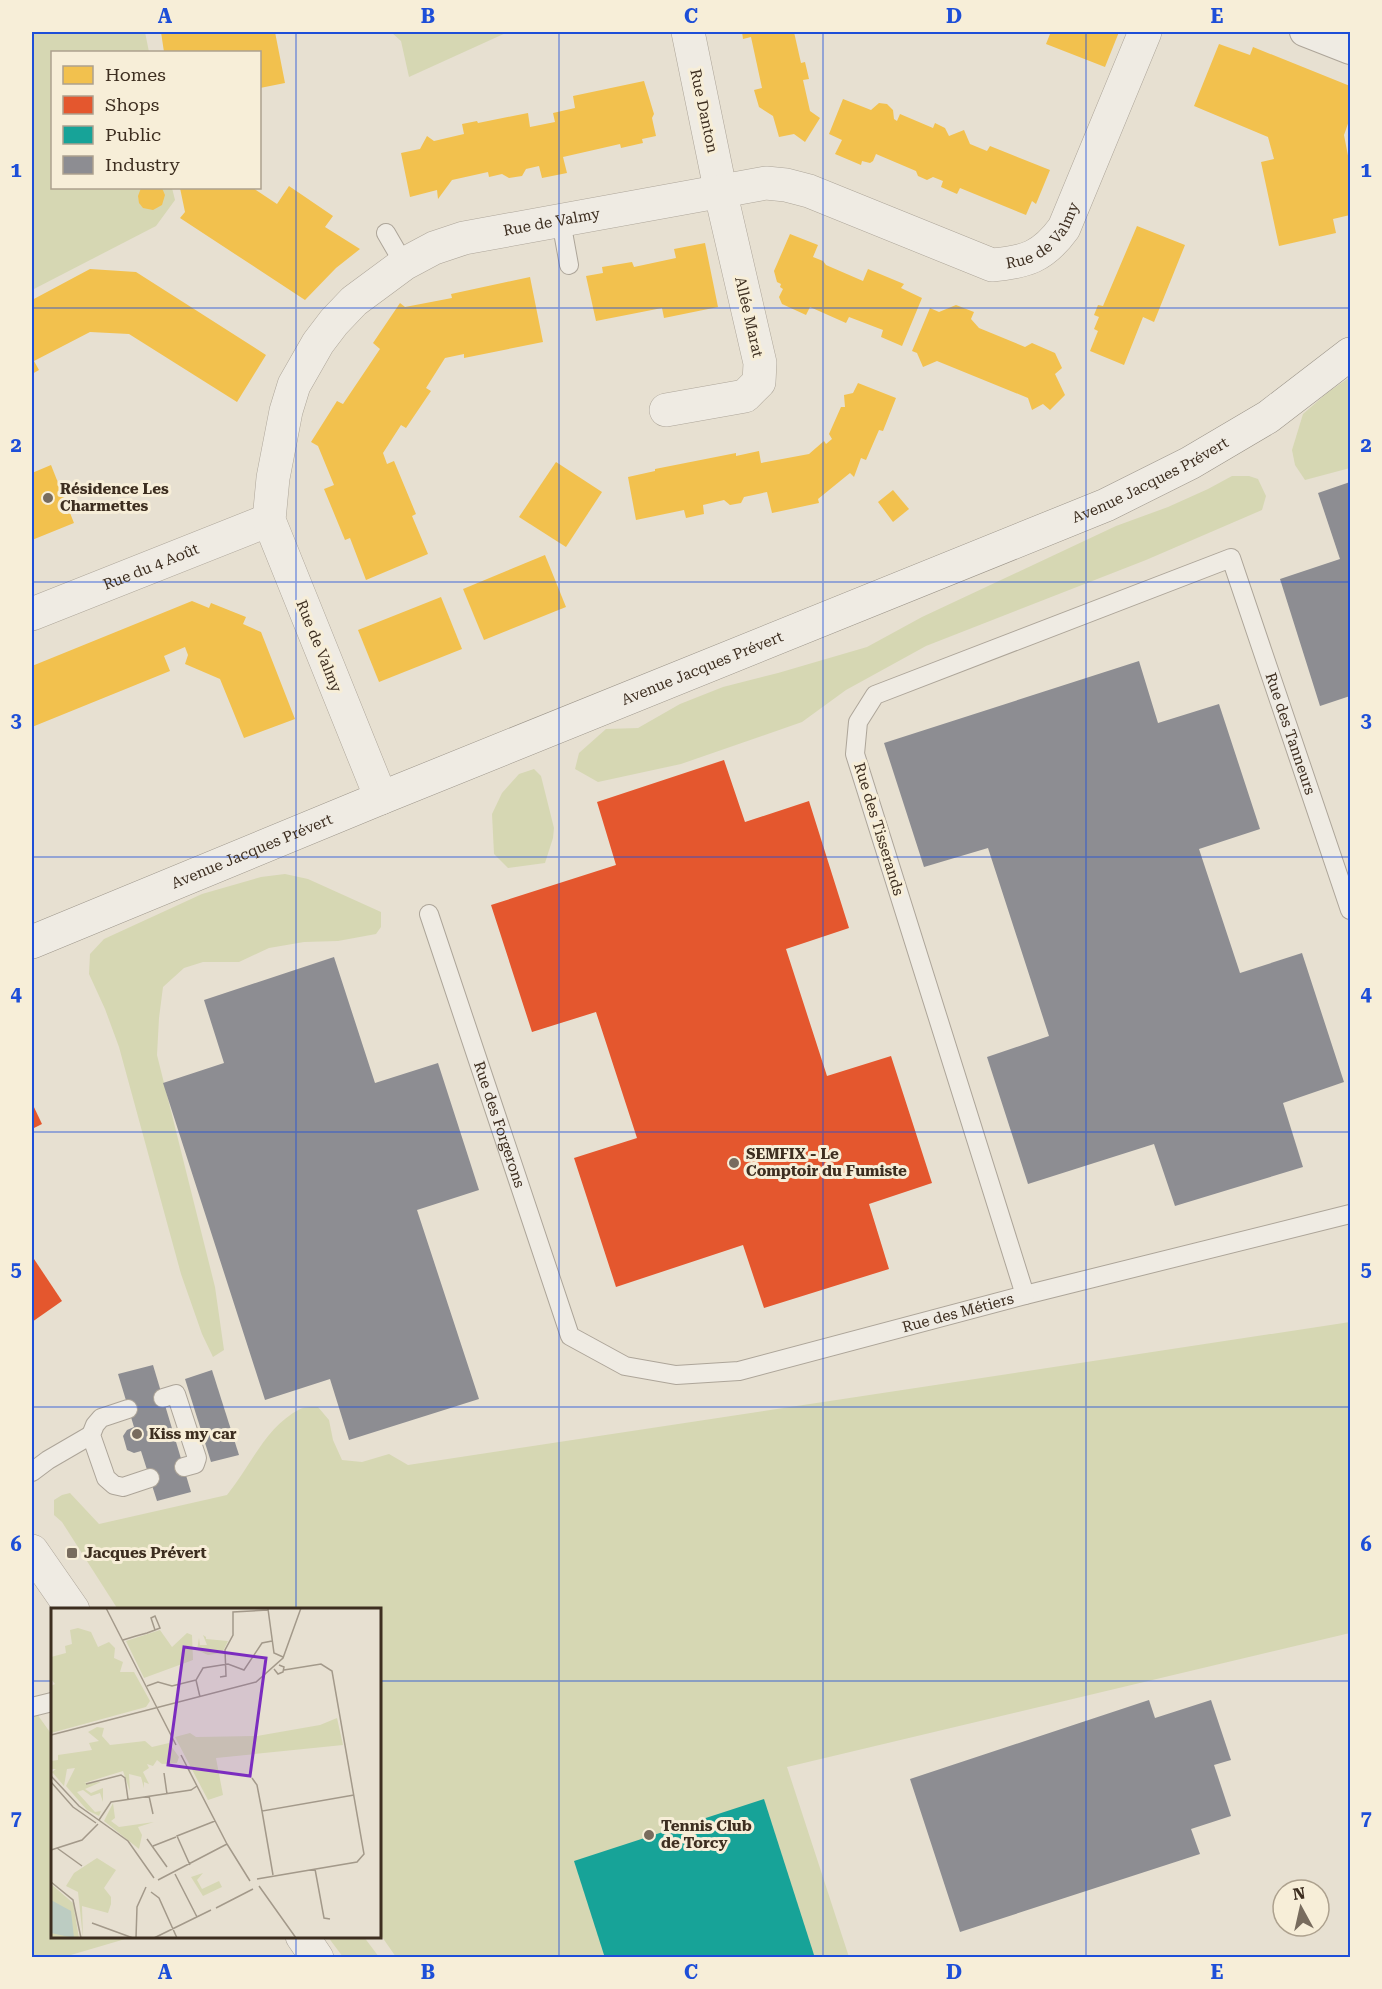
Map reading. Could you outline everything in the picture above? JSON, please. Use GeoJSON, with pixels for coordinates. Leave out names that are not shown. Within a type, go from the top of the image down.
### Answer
{"type":"FeatureCollection","features":[{"type":"Feature","properties":{"kind":"street","name":"Rue Danton"},"geometry":{"type":"LineString","coordinates":[[688,32],[721,190]]}},
{"type":"Feature","properties":{"kind":"street","name":"Rue de Valmy"},"geometry":{"type":"LineString","coordinates":[[381,798],[269,520],[280,440],[294,385],[318,343],[354,301],[404,264],[434,248],[464,238],[766,183],[786,184],[809,191],[992,265],[1011,264],[1029,259],[1048,247],[1064,228],[1145,32]]}},
{"type":"Feature","properties":{"kind":"street"},"geometry":{"type":"LineString","coordinates":[[1304,32],[1350,50]]}},
{"type":"Feature","properties":{"kind":"street","name":"Allée Marat"},"geometry":{"type":"LineString","coordinates":[[666,410],[745,396],[759,382],[760,363],[721,190]]}},
{"type":"Feature","properties":{"kind":"street","name":"Avenue Jacques Prévert"},"geometry":{"type":"LineString","coordinates":[[32,942],[381,798],[1107,505],[1190,464],[1268,417],[1350,354]]}},
{"type":"Feature","properties":{"kind":"street","name":"Rue du 4 Août"},"geometry":{"type":"LineString","coordinates":[[32,614],[269,520]]}},
{"type":"Feature","properties":{"kind":"street"},"geometry":{"type":"LineString","coordinates":[[32,1551],[72,1608]]}},
{"type":"Feature","properties":{"kind":"street"},"geometry":{"type":"LineString","coordinates":[[303,1938],[317,1958]]}},
{"type":"Feature","properties":{"kind":"lane"},"geometry":{"type":"LineString","coordinates":[[561,221],[569,264]]}},
{"type":"Feature","properties":{"kind":"lane"},"geometry":{"type":"LineString","coordinates":[[386,233],[404,264]]}},
{"type":"Feature","properties":{"kind":"lane","name":"Rue des Tanneurs"},"geometry":{"type":"LineString","coordinates":[[1231,558],[1350,910]]}},
{"type":"Feature","properties":{"kind":"lane","name":"Rue des Tisserands"},"geometry":{"type":"LineString","coordinates":[[1025,1295],[855,754],[858,722],[875,695],[1231,558]]}},
{"type":"Feature","properties":{"kind":"lane","name":"Rue des Forgerons"},"geometry":{"type":"LineString","coordinates":[[429,914],[570,1336]]}},
{"type":"Feature","properties":{"kind":"lane","name":"Rue des Métiers"},"geometry":{"type":"LineString","coordinates":[[570,1336],[625,1366],[676,1375],[739,1371],[1025,1295],[1350,1214]]}},
{"type":"Feature","properties":{"kind":"lane"},"geometry":{"type":"LineString","coordinates":[[169,1396],[190,1463]]}},
{"type":"Feature","properties":{"kind":"lane"},"geometry":{"type":"LineString","coordinates":[[32,1472],[91,1435],[101,1418],[128,1409]]}},
{"type":"Feature","properties":{"kind":"lane"},"geometry":{"type":"LineString","coordinates":[[91,1435],[106,1478],[114,1485],[123,1487],[150,1478]]}},
{"type":"Feature","properties":{"kind":"lane"},"geometry":{"type":"LineString","coordinates":[[32,1707],[51,1702]]}},
{"type":"Feature","properties":{"kind":"green space"},"geometry":{"type":"Polygon","coordinates":[[[32,32],[145,32],[149,51],[51,51],[51,189],[172,189],[175,200],[156,226],[32,290],[32,32]]]}},
{"type":"Feature","properties":{"kind":"green space"},"geometry":{"type":"Polygon","coordinates":[[[391,32],[508,32],[409,77],[401,41],[391,32]]]}},
{"type":"Feature","properties":{"kind":"green space"},"geometry":{"type":"Polygon","coordinates":[[[1350,377],[1350,468],[1305,480],[1295,465],[1292,450],[1303,414],[1350,377]]]}},
{"type":"Feature","properties":{"kind":"green space"},"geometry":{"type":"Polygon","coordinates":[[[1232,476],[1249,476],[1258,479],[1266,496],[1262,510],[1146,560],[926,646],[846,690],[802,722],[681,764],[598,782],[575,769],[579,753],[606,729],[638,728],[680,704],[723,687],[867,647],[922,617],[1116,526],[1168,507],[1232,476]]]}},
{"type":"Feature","properties":{"kind":"green space"},"geometry":{"type":"Polygon","coordinates":[[[534,769],[541,776],[554,828],[553,838],[545,863],[508,868],[494,854],[492,814],[502,793],[519,774],[534,769]]]}},
{"type":"Feature","properties":{"kind":"green space"},"geometry":{"type":"Polygon","coordinates":[[[285,874],[308,879],[381,912],[381,927],[376,934],[338,941],[304,942],[269,948],[239,962],[203,962],[184,968],[163,987],[157,1055],[215,1287],[224,1350],[213,1357],[202,1334],[181,1274],[119,1047],[89,974],[90,954],[104,939],[202,894],[261,877],[285,874]]]}},
{"type":"Feature","properties":{"kind":"green space"},"geometry":{"type":"Polygon","coordinates":[[[1350,1322],[1350,1633],[787,1767],[849,1957],[396,1957],[381,1935],[381,1608],[117,1608],[62,1522],[54,1515],[54,1500],[70,1493],[99,1524],[227,1495],[277,1426],[300,1409],[307,1407],[318,1407],[329,1420],[333,1440],[342,1460],[362,1462],[389,1454],[408,1465],[1350,1322]]]}},
{"type":"Feature","properties":{"kind":"green space"},"geometry":{"type":"Polygon","coordinates":[[[32,1707],[51,1734],[51,1938],[129,1938],[64,1957],[32,1957],[32,1707]]]}},
{"type":"Feature","properties":{"kind":"green space"},"geometry":{"type":"Polygon","coordinates":[[[329,1938],[365,1938],[379,1957],[343,1957],[329,1938]]]}},
{"type":"Feature","properties":{"kind":"building: Homes"},"geometry":{"type":"Polygon","coordinates":[[[161,32],[275,32],[285,83],[261,88],[261,51],[164,51],[161,32]]]}},
{"type":"Feature","properties":{"kind":"building: Homes"},"geometry":{"type":"Polygon","coordinates":[[[742,32],[794,32],[801,63],[805,62],[809,79],[803,80],[810,111],[820,118],[805,142],[794,134],[779,137],[773,116],[759,107],[754,90],[762,88],[751,37],[743,39],[742,32]]]}},
{"type":"Feature","properties":{"kind":"building: Homes"},"geometry":{"type":"Polygon","coordinates":[[[1043,32],[1119,32],[1105,67],[1046,44],[1050,34],[1043,32]]]}},
{"type":"Feature","properties":{"kind":"building: Homes"},"geometry":{"type":"Polygon","coordinates":[[[1219,44],[1250,55],[1253,47],[1350,86],[1350,118],[1344,135],[1350,166],[1350,215],[1333,219],[1336,233],[1279,246],[1261,162],[1274,159],[1268,137],[1194,106],[1219,44]]]}},
{"type":"Feature","properties":{"kind":"building: Homes"},"geometry":{"type":"Polygon","coordinates":[[[644,81],[654,114],[652,118],[656,136],[642,139],[643,143],[621,148],[620,144],[563,157],[567,173],[542,178],[539,166],[526,169],[522,176],[509,178],[502,174],[489,177],[488,172],[452,180],[438,199],[437,190],[410,197],[401,153],[420,149],[427,136],[434,141],[464,134],[462,124],[528,113],[530,127],[555,122],[553,113],[575,108],[573,96],[644,81]]]}},
{"type":"Feature","properties":{"kind":"building: Homes"},"geometry":{"type":"Polygon","coordinates":[[[843,99],[871,110],[879,103],[887,104],[893,110],[894,119],[897,121],[900,114],[933,128],[935,123],[945,128],[949,136],[964,130],[970,144],[987,151],[990,146],[1050,170],[1036,204],[1032,201],[1026,215],[960,188],[957,194],[941,187],[943,181],[933,177],[927,180],[918,176],[916,171],[876,154],[873,161],[870,163],[862,161],[861,165],[835,154],[842,140],[829,134],[843,99]]]}},
{"type":"Feature","properties":{"kind":"building: Homes"},"geometry":{"type":"Polygon","coordinates":[[[289,186],[333,216],[325,227],[360,249],[336,268],[305,300],[180,218],[185,212],[180,189],[254,189],[277,204],[289,186]]]}},
{"type":"Feature","properties":{"kind":"building: Homes"},"geometry":{"type":"Polygon","coordinates":[[[141,189],[162,189],[165,195],[162,205],[153,210],[143,208],[138,196],[141,189]]]}},
{"type":"Feature","properties":{"kind":"building: Homes"},"geometry":{"type":"Polygon","coordinates":[[[1137,226],[1185,245],[1154,322],[1143,317],[1124,365],[1090,351],[1098,331],[1094,329],[1099,317],[1094,315],[1098,305],[1103,306],[1137,226]]]}},
{"type":"Feature","properties":{"kind":"building: Homes"},"geometry":{"type":"Polygon","coordinates":[[[790,234],[818,245],[813,257],[823,261],[826,265],[863,281],[868,269],[904,284],[901,288],[922,298],[902,346],[881,337],[883,330],[849,317],[846,323],[810,307],[806,315],[782,304],[779,297],[783,289],[777,282],[774,271],[790,234]]]}},
{"type":"Feature","properties":{"kind":"building: Homes"},"geometry":{"type":"Polygon","coordinates":[[[705,243],[718,307],[664,318],[662,308],[596,321],[586,276],[603,273],[602,267],[632,262],[634,267],[676,258],[674,249],[705,243]]]}},
{"type":"Feature","properties":{"kind":"building: Homes"},"geometry":{"type":"Polygon","coordinates":[[[90,269],[136,272],[266,355],[237,402],[129,334],[90,332],[34,361],[39,370],[32,374],[32,300],[90,269]]]}},
{"type":"Feature","properties":{"kind":"building: Homes"},"geometry":{"type":"Polygon","coordinates":[[[530,277],[543,342],[464,358],[464,354],[445,358],[426,388],[431,391],[406,428],[401,425],[383,453],[387,464],[394,461],[416,514],[412,516],[428,554],[366,580],[350,538],[345,540],[324,489],[334,485],[318,446],[311,442],[337,401],[343,404],[380,349],[373,343],[400,303],[405,307],[452,298],[451,294],[530,277]]]}},
{"type":"Feature","properties":{"kind":"building: Homes"},"geometry":{"type":"Polygon","coordinates":[[[956,305],[974,312],[971,319],[979,328],[1025,347],[1032,343],[1055,353],[1062,368],[1055,374],[1065,395],[1050,410],[1043,404],[1032,410],[1028,398],[937,361],[923,367],[917,353],[912,351],[930,308],[939,312],[956,305]]]}},
{"type":"Feature","properties":{"kind":"building: Homes"},"geometry":{"type":"Polygon","coordinates":[[[858,383],[896,398],[883,431],[879,430],[866,460],[861,458],[854,477],[850,473],[818,499],[819,503],[772,513],[767,492],[744,497],[741,503],[730,505],[724,500],[703,505],[704,514],[686,518],[684,510],[636,520],[628,477],[655,471],[655,469],[736,453],[736,456],[759,451],[761,463],[809,454],[824,441],[826,444],[832,439],[829,434],[841,407],[845,407],[844,395],[853,393],[858,383]]]}},
{"type":"Feature","properties":{"kind":"building: Homes"},"geometry":{"type":"Polygon","coordinates":[[[556,462],[602,492],[566,547],[519,517],[556,462]]]}},
{"type":"Feature","properties":{"kind":"building: Homes","name":"Résidence Les Charmettes"},"geometry":{"type":"Polygon","coordinates":[[[51,465],[74,523],[32,540],[32,473],[51,465]]]}},
{"type":"Feature","properties":{"kind":"building: Homes"},"geometry":{"type":"Polygon","coordinates":[[[893,490],[909,509],[893,522],[878,502],[893,490]]]}},
{"type":"Feature","properties":{"kind":"building: Homes"},"geometry":{"type":"Polygon","coordinates":[[[545,555],[566,607],[484,640],[463,589],[545,555]]]}},
{"type":"Feature","properties":{"kind":"building: Homes"},"geometry":{"type":"Polygon","coordinates":[[[441,597],[462,649],[379,682],[358,630],[441,597]]]}},
{"type":"Feature","properties":{"kind":"building: Homes"},"geometry":{"type":"Polygon","coordinates":[[[192,601],[209,608],[211,603],[246,617],[243,624],[261,632],[295,719],[244,738],[220,679],[185,664],[188,655],[185,647],[164,656],[170,671],[32,727],[32,666],[192,601]]]}},
{"type":"Feature","properties":{"kind":"building: Shops"},"geometry":{"type":"Polygon","coordinates":[[[724,760],[745,822],[809,801],[849,928],[786,949],[827,1076],[891,1056],[932,1183],[869,1204],[889,1269],[764,1308],[743,1245],[616,1287],[574,1158],[637,1138],[596,1012],[532,1032],[491,905],[616,865],[597,802],[724,760]]]}},
{"type":"Feature","properties":{"kind":"building: Shops"},"geometry":{"type":"Polygon","coordinates":[[[32,1103],[42,1124],[32,1129],[32,1103]]]}},
{"type":"Feature","properties":{"kind":"building: Shops"},"geometry":{"type":"Polygon","coordinates":[[[32,1256],[62,1301],[32,1322],[32,1256]]]}},
{"type":"Feature","properties":{"kind":"building: Public"},"geometry":{"type":"Polygon","coordinates":[[[764,1799],[815,1958],[605,1958],[574,1861],[764,1799]]]}},
{"type":"Feature","properties":{"kind":"building: Industry"},"geometry":{"type":"Polygon","coordinates":[[[1350,482],[1350,696],[1320,706],[1280,579],[1340,559],[1318,493],[1350,482]]]}},
{"type":"Feature","properties":{"kind":"building: Industry"},"geometry":{"type":"Polygon","coordinates":[[[1139,661],[1158,723],[1219,704],[1260,829],[1199,849],[1240,973],[1302,953],[1344,1082],[1283,1103],[1303,1167],[1175,1206],[1154,1144],[1028,1184],[987,1057],[1049,1036],[988,848],[924,867],[884,743],[1139,661]]]}},
{"type":"Feature","properties":{"kind":"building: Industry"},"geometry":{"type":"Polygon","coordinates":[[[334,957],[375,1083],[438,1063],[479,1190],[417,1210],[479,1399],[349,1440],[330,1379],[265,1400],[163,1083],[224,1063],[204,1000],[334,957]]]}},
{"type":"Feature","properties":{"kind":"building: Industry","name":"Kiss my car"},"geometry":{"type":"Polygon","coordinates":[[[153,1365],[191,1492],[157,1501],[141,1451],[134,1453],[127,1450],[123,1436],[127,1430],[134,1427],[118,1374],[153,1365]]]}},
{"type":"Feature","properties":{"kind":"building: Industry"},"geometry":{"type":"Polygon","coordinates":[[[212,1370],[239,1455],[211,1462],[185,1379],[212,1370]]]}},
{"type":"Feature","properties":{"kind":"building: Industry"},"geometry":{"type":"Polygon","coordinates":[[[1149,1700],[1155,1718],[1211,1700],[1231,1760],[1214,1765],[1231,1816],[1191,1829],[1200,1854],[960,1932],[910,1779],[1149,1700]]]}},
{"type":"Feature","properties":{"kind":"place","name":"Résidence Les Charmettes"},"geometry":{"type":"Point","coordinates":[48,498]}},
{"type":"Feature","properties":{"kind":"place","name":"SEMFIX - Le Comptoir du Fumiste"},"geometry":{"type":"Point","coordinates":[734,1163]}},
{"type":"Feature","properties":{"kind":"place","name":"Kiss my car"},"geometry":{"type":"Point","coordinates":[137,1434]}},
{"type":"Feature","properties":{"kind":"place","name":"Jacques Prévert"},"geometry":{"type":"Point","coordinates":[72,1553]}},
{"type":"Feature","properties":{"kind":"place","name":"Tennis Club de Torcy"},"geometry":{"type":"Point","coordinates":[649,1835]}}]}
